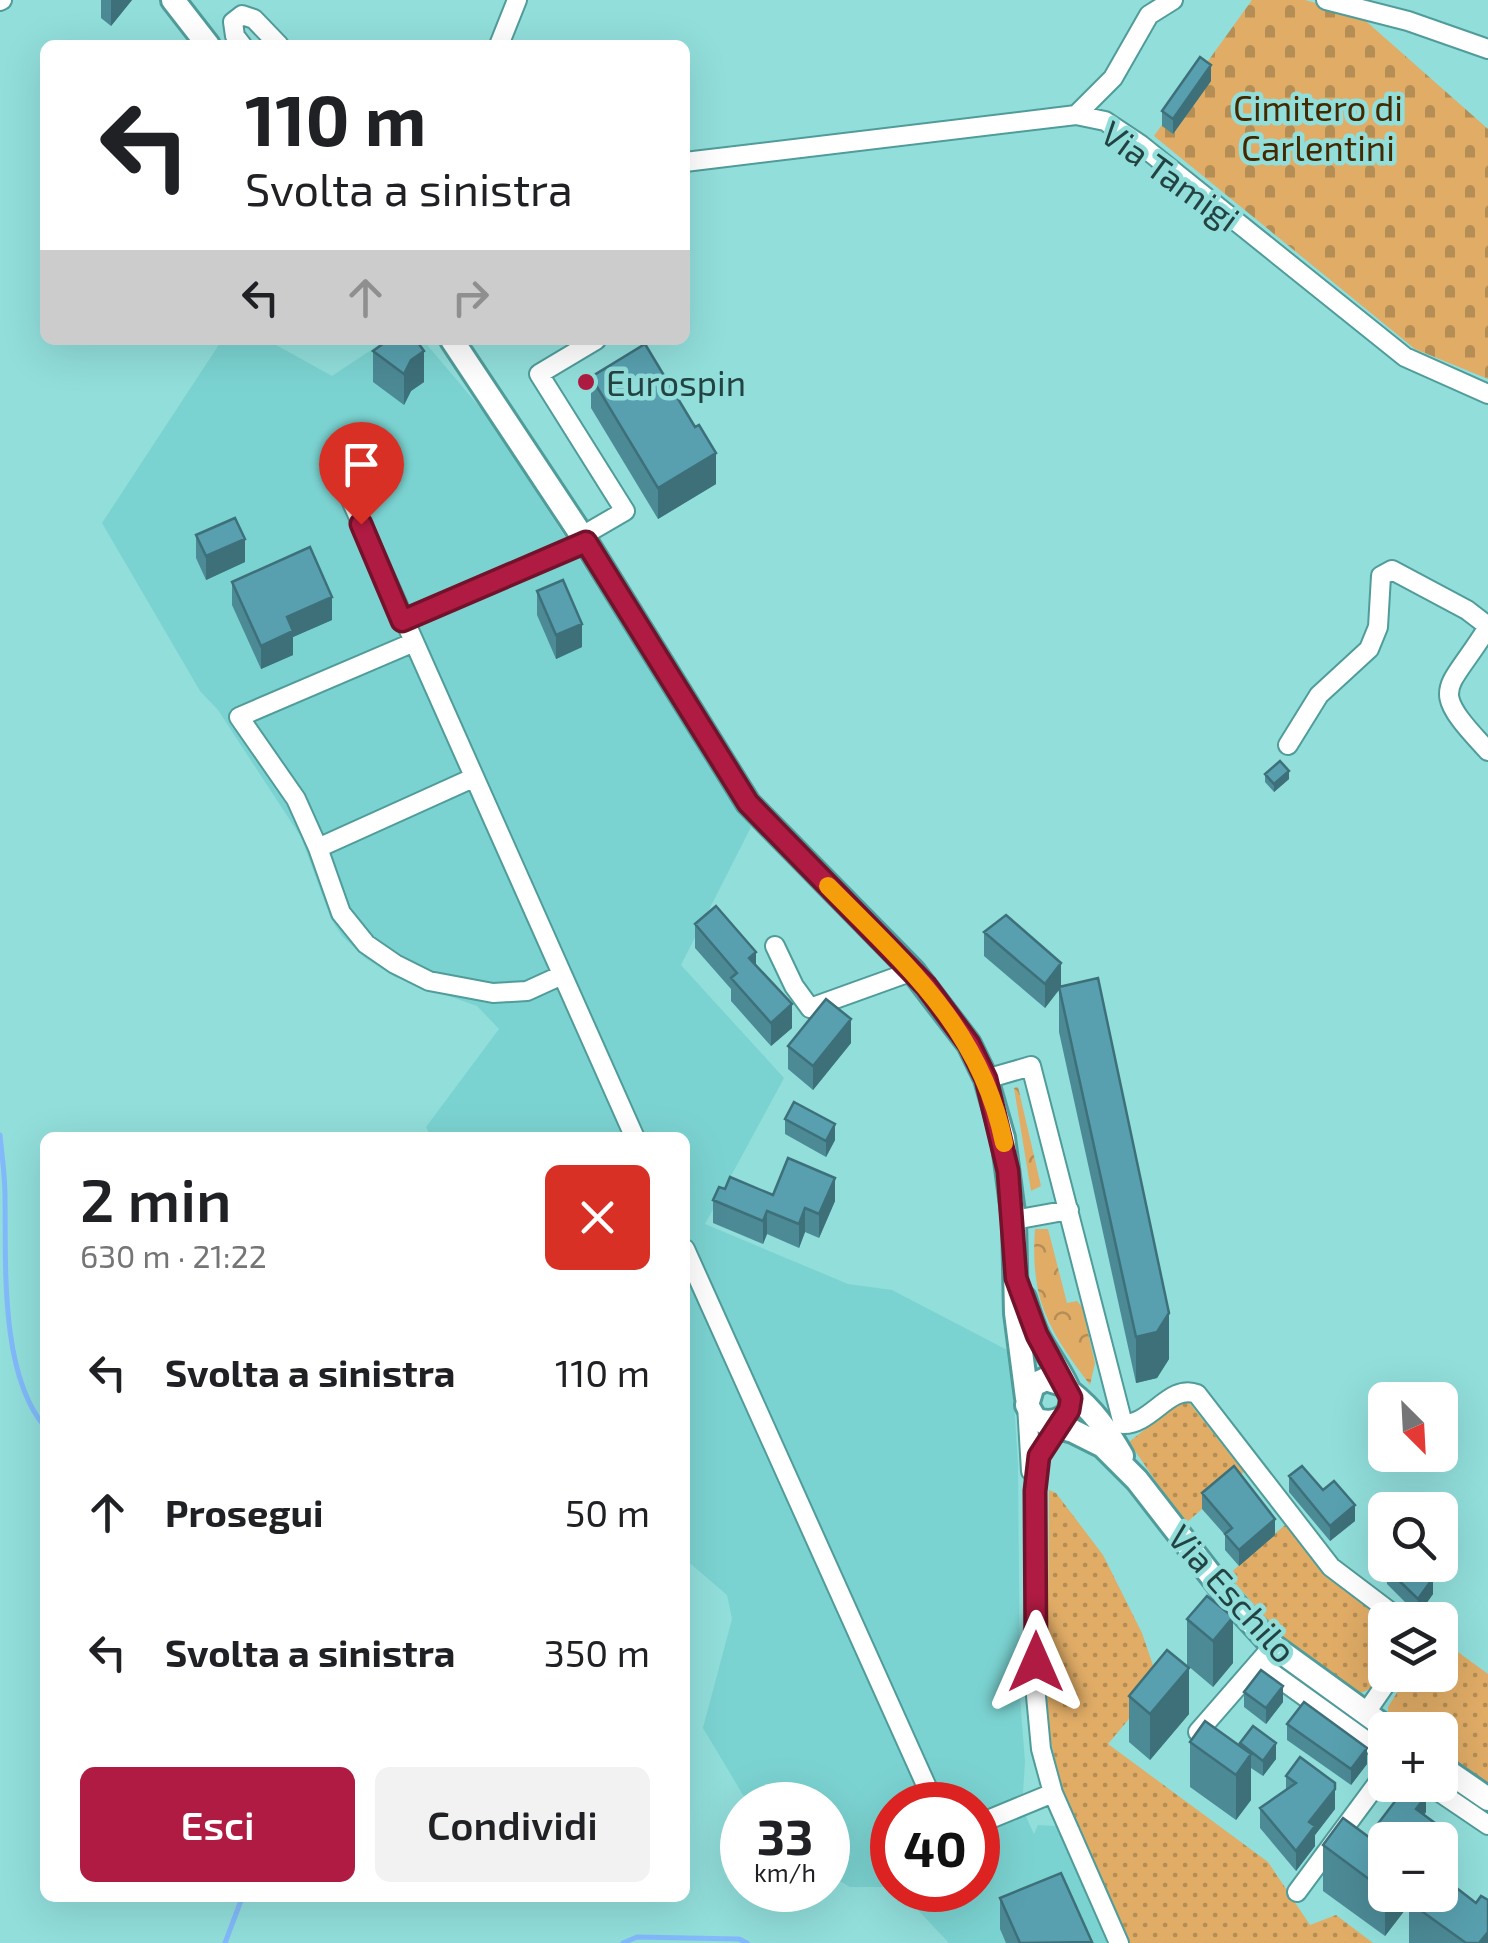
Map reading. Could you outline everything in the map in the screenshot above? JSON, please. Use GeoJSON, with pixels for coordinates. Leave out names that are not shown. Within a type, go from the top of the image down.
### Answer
{"type":"FeatureCollection","features":[{"type":"Feature","properties":{"kind":"main road"},"geometry":{"type":"LineString","coordinates":[[173,0],[204,40]]}},
{"type":"Feature","properties":{"kind":"main road"},"geometry":{"type":"LineString","coordinates":[[455,345],[584,539],[748,803],[913,971],[958,1029],[986,1079],[1003,1138],[1014,1220],[1016,1313],[1032,1415],[1103,1446],[1136,1480]]}},
{"type":"Feature","properties":{"kind":"main road"},"geometry":{"type":"LineString","coordinates":[[468,345],[535,466]]}},
{"type":"Feature","properties":{"kind":"main road"},"geometry":{"type":"LineString","coordinates":[[1016,1278],[1037,1335],[1067,1389],[1071,1404],[1054,1423]]}},
{"type":"Feature","properties":{"kind":"main road"},"geometry":{"type":"LineString","coordinates":[[1027,1402],[1039,1381],[1053,1379],[1067,1389],[1105,1426],[1136,1480]]}},
{"type":"Feature","properties":{"kind":"main road","name":"Via Eschilo"},"geometry":{"type":"LineString","coordinates":[[1136,1480],[1227,1596],[1265,1655],[1368,1716]]}},
{"type":"Feature","properties":{"kind":"main road"},"geometry":{"type":"LineString","coordinates":[[1458,1778],[1488,1799]]}},
{"type":"Feature","properties":{"kind":"street"},"geometry":{"type":"LineString","coordinates":[[501,40],[517,0]]}},
{"type":"Feature","properties":{"kind":"street"},"geometry":{"type":"LineString","coordinates":[[1076,115],[1113,78],[1148,8],[1174,0]]}},
{"type":"Feature","properties":{"kind":"street"},"geometry":{"type":"LineString","coordinates":[[1326,0],[1408,21],[1488,49]]}},
{"type":"Feature","properties":{"kind":"street"},"geometry":{"type":"LineString","coordinates":[[239,40],[232,28],[242,14],[254,19],[274,40]]}},
{"type":"Feature","properties":{"kind":"street","name":"Via Tamigi"},"geometry":{"type":"LineString","coordinates":[[690,161],[1076,115],[1105,121],[1141,145],[1405,357],[1488,394]]}},
{"type":"Feature","properties":{"kind":"street"},"geometry":{"type":"LineString","coordinates":[[402,621],[584,539],[625,511],[539,374],[588,345]]}},
{"type":"Feature","properties":{"kind":"street"},"geometry":{"type":"LineString","coordinates":[[347,492],[632,1132]]}},
{"type":"Feature","properties":{"kind":"street"},"geometry":{"type":"LineString","coordinates":[[1288,745],[1318,695],[1369,649],[1378,627],[1380,576],[1392,570],[1467,610],[1488,626],[1449,682],[1448,697],[1452,711],[1488,751]]}},
{"type":"Feature","properties":{"kind":"street"},"geometry":{"type":"LineString","coordinates":[[412,642],[239,717],[296,799],[341,913],[366,944],[429,981],[493,994],[526,990],[562,976]]}},
{"type":"Feature","properties":{"kind":"street"},"geometry":{"type":"LineString","coordinates":[[318,848],[473,778]]}},
{"type":"Feature","properties":{"kind":"street"},"geometry":{"type":"LineString","coordinates":[[775,946],[794,986],[810,1008],[913,971]]}},
{"type":"Feature","properties":{"kind":"street"},"geometry":{"type":"LineString","coordinates":[[986,1079],[1031,1066],[1123,1424],[1136,1425],[1178,1392],[1190,1390],[1197,1394],[1331,1567],[1377,1602]]}},
{"type":"Feature","properties":{"kind":"street"},"geometry":{"type":"LineString","coordinates":[[1014,1220],[1069,1210]]}},
{"type":"Feature","properties":{"kind":"street"},"geometry":{"type":"LineString","coordinates":[[690,1260],[926,1782]]}},
{"type":"Feature","properties":{"kind":"street"},"geometry":{"type":"LineString","coordinates":[[1027,1402],[1028,1456],[1035,1491]]}},
{"type":"Feature","properties":{"kind":"street"},"geometry":{"type":"LineString","coordinates":[[1054,1423],[1039,1456],[1035,1491],[1036,1696],[1041,1748],[1053,1793],[1120,1943]]}},
{"type":"Feature","properties":{"kind":"street"},"geometry":{"type":"LineString","coordinates":[[1219,1750],[1198,1732],[1265,1655],[1368,1740]]}},
{"type":"Feature","properties":{"kind":"street"},"geometry":{"type":"LineString","coordinates":[[1365,1714],[1380,1692]]}},
{"type":"Feature","properties":{"kind":"street"},"geometry":{"type":"LineString","coordinates":[[1000,1815],[1053,1793]]}},
{"type":"Feature","properties":{"kind":"street"},"geometry":{"type":"LineString","coordinates":[[1297,1892],[1368,1795]]}},
{"type":"Feature","properties":{"kind":"street"},"geometry":{"type":"LineString","coordinates":[[1455,1802],[1488,1825]]}},
{"type":"Feature","properties":{"kind":"shaded area"},"geometry":{"type":"Polygon","coordinates":[[[219,345],[276,345],[332,376],[378,345],[427,345],[488,417],[751,827],[681,965],[784,1078],[705,1224],[848,1284],[892,1290],[1011,1352],[1018,1465],[1020,1697],[1025,1762],[1022,1808],[1034,1834],[1038,1825],[1057,1826],[1107,1943],[949,1943],[920,1912],[1000,1912],[1000,1782],[870,1782],[870,1887],[850,1887],[850,1782],[735,1782],[703,1728],[732,1619],[727,1595],[690,1563],[690,1132],[428,1132],[426,1127],[499,1029],[477,1006],[395,977],[365,958],[342,936],[331,919],[301,837],[218,710],[200,691],[102,523],[219,345]]]}},
{"type":"Feature","properties":{"kind":"green space","name":"Cimitero di Carlentini"},"geometry":{"type":"Polygon","coordinates":[[[1252,0],[1305,0],[1359,15],[1488,129],[1488,379],[1415,349],[1154,136],[1252,0]]]}},
{"type":"Feature","properties":{"kind":"green space"},"geometry":{"type":"Polygon","coordinates":[[[1018,1087],[1041,1186],[1031,1191],[1014,1088],[1018,1087]]]}},
{"type":"Feature","properties":{"kind":"green space"},"geometry":{"type":"Polygon","coordinates":[[[1035,1229],[1048,1229],[1067,1303],[1077,1301],[1082,1307],[1095,1363],[1090,1385],[1063,1348],[1045,1313],[1036,1276],[1035,1229]]]}},
{"type":"Feature","properties":{"kind":"green space"},"geometry":{"type":"Polygon","coordinates":[[[1182,1400],[1188,1401],[1244,1472],[1185,1524],[1129,1442],[1182,1400]]]}},
{"type":"Feature","properties":{"kind":"green space"},"geometry":{"type":"Polygon","coordinates":[[[1049,1490],[1056,1493],[1103,1555],[1142,1633],[1159,1683],[1108,1744],[1268,1862],[1310,1925],[1336,1915],[1373,1943],[1129,1943],[1061,1786],[1047,1724],[1049,1490]]]}},
{"type":"Feature","properties":{"kind":"green space"},"geometry":{"type":"Polygon","coordinates":[[[1285,1525],[1325,1570],[1368,1604],[1368,1689],[1354,1693],[1288,1643],[1228,1575],[1285,1525]]]}},
{"type":"Feature","properties":{"kind":"green space"},"geometry":{"type":"Polygon","coordinates":[[[1458,1652],[1488,1674],[1488,1785],[1458,1764],[1458,1712],[1388,1712],[1397,1692],[1458,1692],[1458,1652]]]}},
{"type":"Feature","properties":{"kind":"building"},"geometry":{"type":"Polygon","coordinates":[[[1200,57],[1211,65],[1173,119],[1162,111],[1200,57]]]}},
{"type":"Feature","properties":{"kind":"building"},"geometry":{"type":"Polygon","coordinates":[[[381,345],[420,345],[424,351],[411,360],[404,374],[373,351],[381,345]]]}},
{"type":"Feature","properties":{"kind":"building"},"geometry":{"type":"Polygon","coordinates":[[[646,345],[695,427],[699,425],[716,453],[658,488],[591,377],[646,345]]]}},
{"type":"Feature","properties":{"kind":"building"},"geometry":{"type":"Polygon","coordinates":[[[235,518],[245,539],[206,556],[196,535],[235,518]]]}},
{"type":"Feature","properties":{"kind":"building"},"geometry":{"type":"Polygon","coordinates":[[[310,547],[332,597],[287,617],[293,631],[261,646],[232,582],[310,547]]]}},
{"type":"Feature","properties":{"kind":"building"},"geometry":{"type":"Polygon","coordinates":[[[563,580],[582,624],[556,635],[537,591],[563,580]]]}},
{"type":"Feature","properties":{"kind":"building"},"geometry":{"type":"Polygon","coordinates":[[[1280,761],[1289,771],[1274,784],[1265,774],[1280,761]]]}},
{"type":"Feature","properties":{"kind":"building"},"geometry":{"type":"Polygon","coordinates":[[[716,906],[756,952],[749,958],[792,1004],[771,1023],[731,978],[737,973],[695,924],[716,906]]]}},
{"type":"Feature","properties":{"kind":"building"},"geometry":{"type":"Polygon","coordinates":[[[1006,915],[1061,963],[1045,984],[984,932],[1006,915]]]}},
{"type":"Feature","properties":{"kind":"building"},"geometry":{"type":"Polygon","coordinates":[[[1098,978],[1169,1313],[1157,1332],[1136,1337],[1059,987],[1098,978]]]}},
{"type":"Feature","properties":{"kind":"building"},"geometry":{"type":"Polygon","coordinates":[[[826,999],[851,1019],[813,1066],[788,1046],[826,999]]]}},
{"type":"Feature","properties":{"kind":"building"},"geometry":{"type":"Polygon","coordinates":[[[794,1102],[835,1124],[826,1141],[785,1119],[794,1102]]]}},
{"type":"Feature","properties":{"kind":"building"},"geometry":{"type":"Polygon","coordinates":[[[788,1158],[835,1178],[819,1214],[805,1208],[799,1224],[767,1211],[763,1221],[713,1200],[719,1187],[725,1189],[730,1177],[773,1195],[788,1158]]]}},
{"type":"Feature","properties":{"kind":"building"},"geometry":{"type":"Polygon","coordinates":[[[1234,1466],[1275,1519],[1239,1550],[1225,1534],[1232,1528],[1202,1493],[1234,1466]]]}},
{"type":"Feature","properties":{"kind":"building"},"geometry":{"type":"Polygon","coordinates":[[[1302,1466],[1323,1490],[1334,1481],[1355,1505],[1330,1526],[1289,1476],[1302,1466]]]}},
{"type":"Feature","properties":{"kind":"building"},"geometry":{"type":"Polygon","coordinates":[[[1400,1582],[1430,1582],[1418,1599],[1400,1582]]]}},
{"type":"Feature","properties":{"kind":"building"},"geometry":{"type":"Polygon","coordinates":[[[1207,1596],[1233,1617],[1213,1641],[1187,1619],[1207,1596]]]}},
{"type":"Feature","properties":{"kind":"building"},"geometry":{"type":"Polygon","coordinates":[[[1167,1650],[1189,1668],[1150,1714],[1129,1696],[1167,1650]]]}},
{"type":"Feature","properties":{"kind":"building"},"geometry":{"type":"Polygon","coordinates":[[[1261,1670],[1283,1686],[1266,1708],[1244,1692],[1261,1670]]]}},
{"type":"Feature","properties":{"kind":"building"},"geometry":{"type":"Polygon","coordinates":[[[1304,1702],[1367,1748],[1351,1769],[1287,1724],[1304,1702]]]}},
{"type":"Feature","properties":{"kind":"building"},"geometry":{"type":"Polygon","coordinates":[[[1205,1721],[1251,1754],[1236,1775],[1190,1742],[1205,1721]]]}},
{"type":"Feature","properties":{"kind":"building"},"geometry":{"type":"Polygon","coordinates":[[[1253,1726],[1276,1743],[1263,1761],[1240,1743],[1253,1726]]]}},
{"type":"Feature","properties":{"kind":"building"},"geometry":{"type":"Polygon","coordinates":[[[1300,1757],[1335,1783],[1335,1789],[1309,1822],[1315,1826],[1296,1851],[1260,1808],[1296,1783],[1286,1776],[1300,1757]]]}},
{"type":"Feature","properties":{"kind":"building"},"geometry":{"type":"Polygon","coordinates":[[[1394,1802],[1421,1802],[1416,1809],[1434,1822],[1379,1822],[1394,1802]]]}},
{"type":"Feature","properties":{"kind":"building"},"geometry":{"type":"Polygon","coordinates":[[[1343,1818],[1368,1836],[1368,1878],[1323,1845],[1343,1818]]]}},
{"type":"Feature","properties":{"kind":"building"},"geometry":{"type":"Polygon","coordinates":[[[1061,1873],[1092,1942],[1020,1943],[1000,1898],[1061,1873]]]}},
{"type":"Feature","properties":{"kind":"building"},"geometry":{"type":"Polygon","coordinates":[[[1458,1889],[1476,1903],[1481,1896],[1488,1900],[1488,1932],[1479,1943],[1466,1943],[1423,1912],[1458,1912],[1458,1889]]]}},
{"type":"Feature","properties":{"kind":"waterway"},"geometry":{"type":"LineString","coordinates":[[0,1135],[8,1318],[20,1378],[40,1420]]}},
{"type":"Feature","properties":{"kind":"waterway"},"geometry":{"type":"LineString","coordinates":[[225,1943],[240,1902]]}},
{"type":"Feature","properties":{"kind":"waterway"},"geometry":{"type":"LineString","coordinates":[[623,1943],[637,1937],[739,1939],[747,1943]]}},
{"type":"Feature","properties":{"kind":"slow traffic"},"geometry":{"type":"LineString","coordinates":[[828,886],[913,971],[948,1013],[986,1079],[1004,1143]]}},
{"type":"Feature","properties":{"kind":"place","name":"Eurospin"},"geometry":{"type":"Point","coordinates":[586,382]}},
{"type":"Feature","properties":{"kind":"route"},"geometry":{"type":"LineString","coordinates":[[361,524],[402,621],[586,542],[748,803],[913,971],[969,1044],[986,1079],[1003,1138],[1014,1220],[1016,1278],[1037,1335],[1071,1398],[1066,1416],[1039,1456],[1035,1491],[1036,1662]]}}]}
